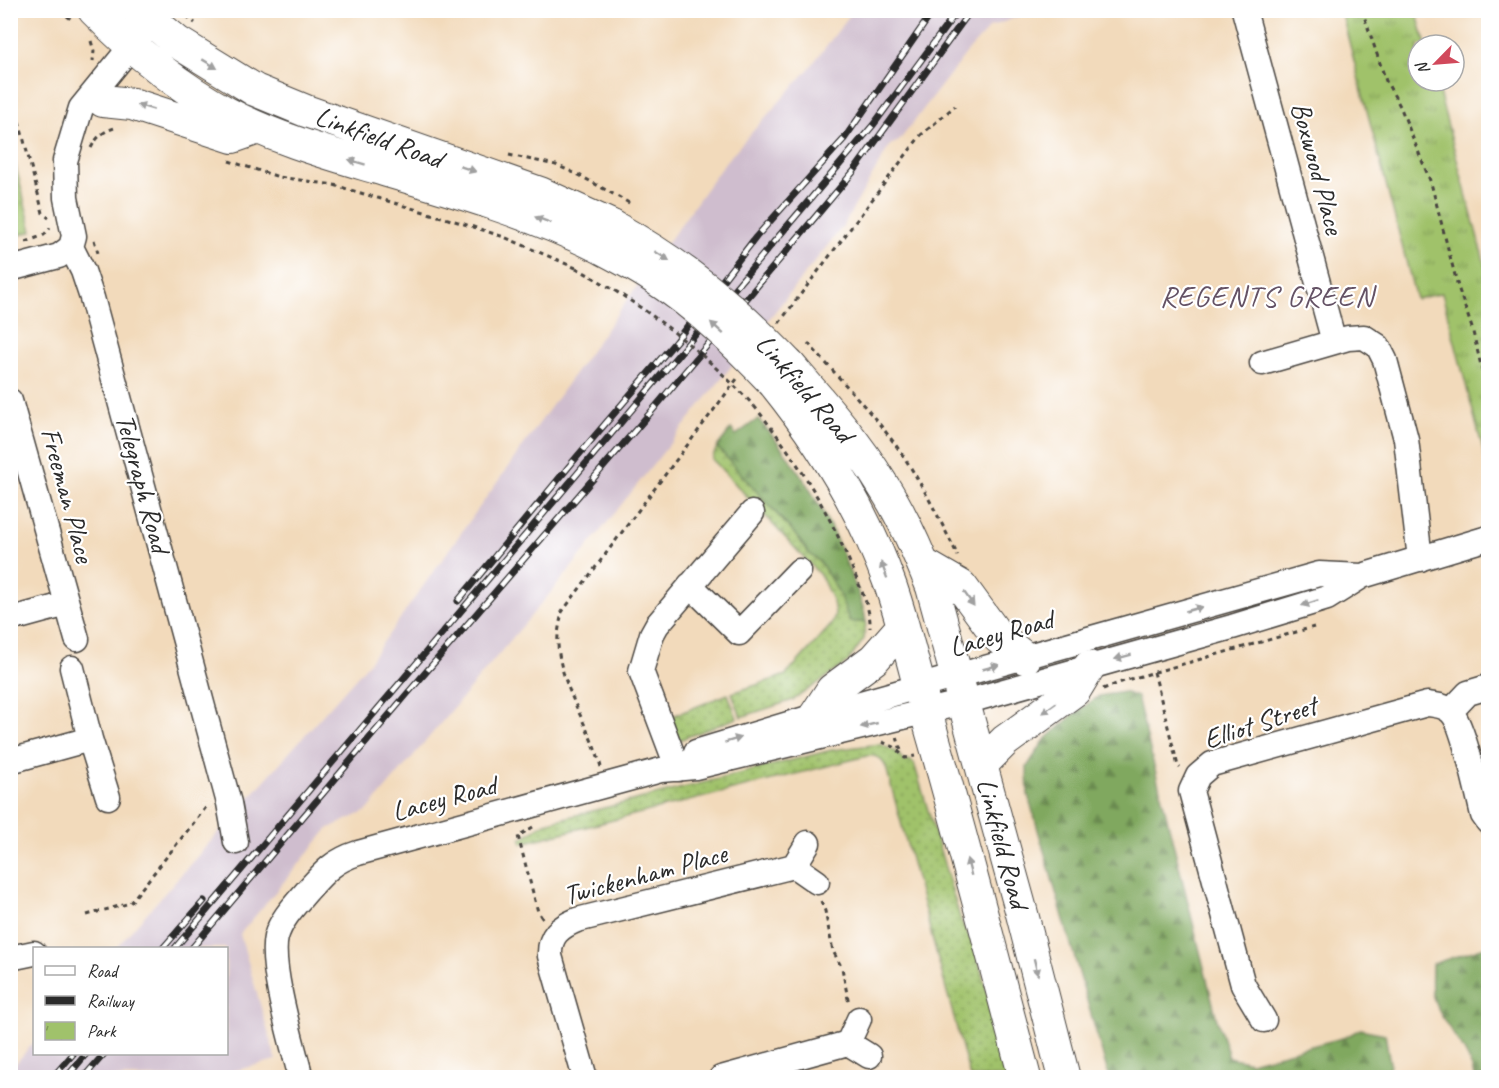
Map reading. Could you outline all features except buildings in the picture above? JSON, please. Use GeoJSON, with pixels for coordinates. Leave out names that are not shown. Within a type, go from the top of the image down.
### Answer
{"type":"FeatureCollection","features":[{"type":"Feature","properties":{"kind":"main road"},"geometry":{"type":"LineString","coordinates":[[94,10],[136,51]]}},
{"type":"Feature","properties":{"kind":"main road","name":"Linkfield Road"},"geometry":{"type":"LineString","coordinates":[[158,19],[227,74],[281,101],[540,193],[613,225],[653,277],[731,340],[781,374],[850,437],[899,512],[923,564],[940,610],[1064,1077]]}},
{"type":"Feature","properties":{"kind":"main road","name":"Linkfield Road"},"geometry":{"type":"LineString","coordinates":[[136,51],[174,81],[227,113],[260,128],[339,156],[525,214],[613,225]]}},
{"type":"Feature","properties":{"kind":"main road"},"geometry":{"type":"LineString","coordinates":[[103,101],[132,104],[233,137],[260,128]]}},
{"type":"Feature","properties":{"kind":"main road","name":"Linkfield Road"},"geometry":{"type":"LineString","coordinates":[[781,374],[849,493],[877,552],[903,626],[1026,1077]]}},
{"type":"Feature","properties":{"kind":"main road"},"geometry":{"type":"LineString","coordinates":[[923,564],[961,586],[999,638],[1025,658]]}},
{"type":"Feature","properties":{"kind":"main road"},"geometry":{"type":"LineString","coordinates":[[815,716],[832,690],[874,659],[903,626]]}},
{"type":"Feature","properties":{"kind":"main road"},"geometry":{"type":"LineString","coordinates":[[982,764],[1005,741],[1093,679]]}},
{"type":"Feature","properties":{"kind":"street","name":"Boxwood Place"},"geometry":{"type":"LineString","coordinates":[[1244,10],[1334,342]]}},
{"type":"Feature","properties":{"kind":"street","name":"Telegraph Road"},"geometry":{"type":"LineString","coordinates":[[76,126],[103,101],[158,19]]}},
{"type":"Feature","properties":{"kind":"street","name":"Telegraph Road"},"geometry":{"type":"LineString","coordinates":[[136,51],[81,108],[65,161],[66,198],[74,236],[71,247],[92,298],[229,803],[236,842]]}},
{"type":"Feature","properties":{"kind":"street"},"geometry":{"type":"LineString","coordinates":[[10,269],[59,256],[71,247]]}},
{"type":"Feature","properties":{"kind":"street"},"geometry":{"type":"LineString","coordinates":[[1262,363],[1348,338],[1364,338],[1378,346],[1382,352],[1409,458],[1420,559]]}},
{"type":"Feature","properties":{"kind":"street","name":"Freeman Place"},"geometry":{"type":"LineString","coordinates":[[10,401],[77,639]]}},
{"type":"Feature","properties":{"kind":"street"},"geometry":{"type":"LineString","coordinates":[[672,767],[641,671],[652,634],[690,585],[752,513]]}},
{"type":"Feature","properties":{"kind":"street","name":"Lacey Road"},"geometry":{"type":"LineString","coordinates":[[300,1077],[277,973],[274,948],[280,926],[294,906],[324,872],[339,860],[605,784],[672,767],[695,767],[961,689],[1093,679],[1232,627],[1328,598],[1362,576],[1488,538]]}},
{"type":"Feature","properties":{"kind":"street"},"geometry":{"type":"LineString","coordinates":[[690,585],[739,633],[799,571]]}},
{"type":"Feature","properties":{"kind":"street","name":"Lacey Road"},"geometry":{"type":"LineString","coordinates":[[961,689],[1025,658],[1319,574],[1362,576]]}},
{"type":"Feature","properties":{"kind":"street","name":"Freeman Place"},"geometry":{"type":"LineString","coordinates":[[23,616],[67,604]]}},
{"type":"Feature","properties":{"kind":"street"},"geometry":{"type":"LineString","coordinates":[[72,668],[108,797]]}},
{"type":"Feature","properties":{"kind":"street"},"geometry":{"type":"LineString","coordinates":[[1488,687],[1468,693],[1451,711],[1459,725],[1483,815],[1488,822]]}},
{"type":"Feature","properties":{"kind":"street","name":"Lacey Road"},"geometry":{"type":"LineString","coordinates":[[672,767],[705,748],[815,716],[922,699]]}},
{"type":"Feature","properties":{"kind":"street","name":"Elliot Street"},"geometry":{"type":"LineString","coordinates":[[1264,1020],[1243,985],[1191,791],[1198,776],[1212,764],[1427,704],[1451,711]]}},
{"type":"Feature","properties":{"kind":"street"},"geometry":{"type":"LineString","coordinates":[[10,761],[90,739]]}},
{"type":"Feature","properties":{"kind":"street"},"geometry":{"type":"LineString","coordinates":[[808,843],[794,866],[817,882]]}},
{"type":"Feature","properties":{"kind":"street","name":"Twickenham Place"},"geometry":{"type":"LineString","coordinates":[[585,1077],[550,956],[550,946],[557,932],[566,924],[577,920],[794,866]]}},
{"type":"Feature","properties":{"kind":"street"},"geometry":{"type":"LineString","coordinates":[[10,958],[33,953]]}},
{"type":"Feature","properties":{"kind":"street"},"geometry":{"type":"LineString","coordinates":[[848,1043],[860,1018]]}},
{"type":"Feature","properties":{"kind":"street"},"geometry":{"type":"LineString","coordinates":[[721,1077],[848,1043],[869,1056]]}},
{"type":"Feature","properties":{"kind":"path"},"geometry":{"type":"LineString","coordinates":[[1362,10],[1386,81],[1400,106],[1431,183],[1458,287],[1472,328],[1483,374],[1488,411]]}},
{"type":"Feature","properties":{"kind":"path"},"geometry":{"type":"LineString","coordinates":[[158,19],[201,29]]}},
{"type":"Feature","properties":{"kind":"path"},"geometry":{"type":"LineString","coordinates":[[10,87],[43,213],[51,219]]}},
{"type":"Feature","properties":{"kind":"path"},"geometry":{"type":"LineString","coordinates":[[777,326],[921,135],[955,106]]}},
{"type":"Feature","properties":{"kind":"path"},"geometry":{"type":"LineString","coordinates":[[90,150],[104,132],[126,126]]}},
{"type":"Feature","properties":{"kind":"path"},"geometry":{"type":"LineString","coordinates":[[501,153],[556,165],[579,175],[613,225]]}},
{"type":"Feature","properties":{"kind":"path"},"geometry":{"type":"LineString","coordinates":[[221,158],[271,175],[334,185],[504,237],[576,268],[622,295],[678,334],[709,360],[781,374],[869,412],[895,445],[933,506],[960,560]]}},
{"type":"Feature","properties":{"kind":"path"},"geometry":{"type":"LineString","coordinates":[[19,246],[44,235],[50,229]]}},
{"type":"Feature","properties":{"kind":"path"},"geometry":{"type":"LineString","coordinates":[[94,238],[99,258]]}},
{"type":"Feature","properties":{"kind":"path"},"geometry":{"type":"LineString","coordinates":[[605,784],[592,740],[564,675],[558,644],[562,612],[741,373]]}},
{"type":"Feature","properties":{"kind":"path"},"geometry":{"type":"LineString","coordinates":[[781,374],[797,463],[830,518],[866,605],[871,625],[870,634]]}},
{"type":"Feature","properties":{"kind":"path"},"geometry":{"type":"LineString","coordinates":[[1093,679],[1127,680],[1314,627]]}},
{"type":"Feature","properties":{"kind":"path"},"geometry":{"type":"LineString","coordinates":[[1154,672],[1178,766],[1195,783]]}},
{"type":"Feature","properties":{"kind":"path"},"geometry":{"type":"LineString","coordinates":[[87,915],[130,903],[207,806]]}},
{"type":"Feature","properties":{"kind":"path"},"geometry":{"type":"LineString","coordinates":[[518,836],[538,912],[542,919],[557,932]]}},
{"type":"Feature","properties":{"kind":"path"},"geometry":{"type":"LineString","coordinates":[[817,882],[811,893],[820,900],[825,910],[833,951],[842,968],[846,983],[850,1003],[849,1011],[860,1018]]}},
{"type":"Feature","properties":{"kind":"shaded area"},"geometry":{"type":"Polygon","coordinates":[[[853,11],[1034,11],[990,27],[967,52],[899,141],[890,145],[843,226],[567,573],[367,811],[329,828],[240,934],[276,1060],[210,1077],[11,1078],[11,1069],[33,1043],[33,1055],[228,1055],[228,947],[117,947],[367,665],[726,161],[808,70],[853,11]]]}},
{"type":"Feature","properties":{"kind":"green space"},"geometry":{"type":"Polygon","coordinates":[[[1341,11],[1416,11],[1422,33],[1406,33],[1406,93],[1439,93],[1488,276],[1488,469],[1442,293],[1416,299],[1341,11]]]}},
{"type":"Feature","properties":{"kind":"green space"},"geometry":{"type":"Polygon","coordinates":[[[11,148],[32,231],[10,238],[11,148]]]}},
{"type":"Feature","properties":{"kind":"green space"},"geometry":{"type":"Polygon","coordinates":[[[758,419],[787,455],[824,514],[859,594],[866,622],[850,622],[838,591],[821,563],[809,553],[717,447],[731,429],[736,435],[758,419]]]}},
{"type":"Feature","properties":{"kind":"green space"},"geometry":{"type":"Polygon","coordinates":[[[717,447],[809,553],[821,563],[838,591],[850,622],[866,622],[864,639],[847,663],[793,700],[741,717],[732,693],[786,675],[832,624],[835,614],[833,602],[821,576],[712,459],[717,447]]]}},
{"type":"Feature","properties":{"kind":"green space"},"geometry":{"type":"Polygon","coordinates":[[[1124,692],[1137,697],[1217,1020],[1229,1057],[1250,1062],[1346,1037],[1360,1029],[1385,1034],[1390,1063],[1388,1077],[1109,1077],[1028,795],[1027,767],[1044,741],[1075,713],[1099,696],[1124,692]]]}},
{"type":"Feature","properties":{"kind":"green space"},"geometry":{"type":"Polygon","coordinates":[[[728,694],[737,718],[679,740],[668,718],[728,694]]]}},
{"type":"Feature","properties":{"kind":"green space"},"geometry":{"type":"Polygon","coordinates":[[[880,744],[898,753],[904,762],[909,760],[914,763],[961,921],[975,948],[1010,1077],[970,1077],[886,767],[878,758],[867,756],[522,843],[521,839],[545,823],[832,750],[880,744]]]}},
{"type":"Feature","properties":{"kind":"green space"},"geometry":{"type":"Polygon","coordinates":[[[1488,946],[1488,1077],[1474,1077],[1467,1056],[1436,1004],[1432,993],[1432,964],[1488,946]]]}},
{"type":"Feature","properties":{"kind":"railway"},"geometry":{"type":"LineString","coordinates":[[458,601],[676,341],[756,237],[844,139],[934,10]]}},
{"type":"Feature","properties":{"kind":"railway"},"geometry":{"type":"LineString","coordinates":[[176,947],[874,124],[958,10]]}},
{"type":"Feature","properties":{"kind":"railway"},"geometry":{"type":"LineString","coordinates":[[193,947],[407,694],[657,405],[854,171],[971,10]]}},
{"type":"Feature","properties":{"kind":"railway"},"geometry":{"type":"LineString","coordinates":[[164,947],[204,901]]}},
{"type":"Feature","properties":{"kind":"railway"},"geometry":{"type":"LineString","coordinates":[[52,1078],[72,1055]]}},
{"type":"Feature","properties":{"kind":"railway"},"geometry":{"type":"LineString","coordinates":[[66,1078],[85,1055]]}},
{"type":"Feature","properties":{"kind":"railway"},"geometry":{"type":"LineString","coordinates":[[83,1078],[103,1055]]}},
{"type":"Feature","properties":{"kind":"district","name":"REGENTS GREEN"},"geometry":{"type":"Point","coordinates":[1267,296]}}]}
